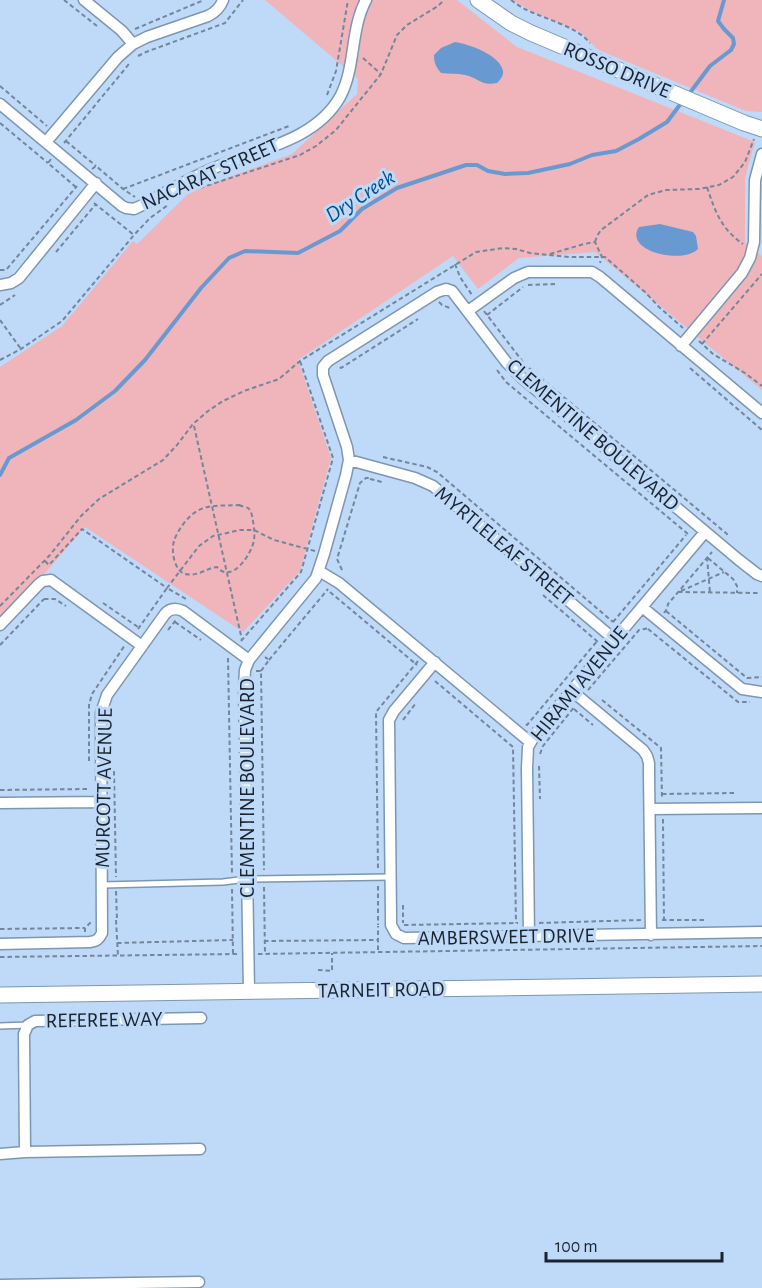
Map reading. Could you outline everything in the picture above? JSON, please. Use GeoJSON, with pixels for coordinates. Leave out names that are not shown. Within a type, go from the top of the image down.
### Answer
{"type":"FeatureCollection","features":[{"type":"Feature","properties":{"kind":"street"},"geometry":{"type":"LineString","coordinates":[[84,0],[122,31],[133,44]]}},
{"type":"Feature","properties":{"kind":"street"},"geometry":{"type":"LineString","coordinates":[[46,142],[118,57],[133,44],[208,16],[216,12],[223,0]]}},
{"type":"Feature","properties":{"kind":"street","name":"NACARAT STREET"},"geometry":{"type":"LineString","coordinates":[[0,104],[122,207],[134,208],[209,170],[293,138],[312,128],[329,112],[344,89],[359,17],[366,0]]}},
{"type":"Feature","properties":{"kind":"street","name":"ROSSO DRIVE"},"geometry":{"type":"LineString","coordinates":[[478,0],[511,23],[531,33],[760,129]]}},
{"type":"Feature","properties":{"kind":"street"},"geometry":{"type":"LineString","coordinates":[[681,346],[746,267],[753,250],[755,180],[762,154]]}},
{"type":"Feature","properties":{"kind":"street"},"geometry":{"type":"LineString","coordinates":[[0,285],[11,283],[19,278],[96,183]]}},
{"type":"Feature","properties":{"kind":"street"},"geometry":{"type":"LineString","coordinates":[[468,311],[521,274],[528,272],[592,272],[762,413]]}},
{"type":"Feature","properties":{"kind":"street","name":"CLEMENTINE BOULEVARD"},"geometry":{"type":"LineString","coordinates":[[249,992],[245,672],[253,655],[314,582],[346,475],[349,460],[347,447],[323,378],[322,371],[325,364],[440,290],[452,291],[507,363],[522,378],[719,544],[752,571],[762,576]]}},
{"type":"Feature","properties":{"kind":"street","name":"MYRTLELEAF STREET"},"geometry":{"type":"LineString","coordinates":[[349,460],[415,478],[433,486],[615,640]]}},
{"type":"Feature","properties":{"kind":"street","name":"HIRAMI AVENUE"},"geometry":{"type":"LineString","coordinates":[[529,936],[526,768],[530,742],[705,532]]}},
{"type":"Feature","properties":{"kind":"street"},"geometry":{"type":"LineString","coordinates":[[319,571],[335,580],[530,742]]}},
{"type":"Feature","properties":{"kind":"street"},"geometry":{"type":"LineString","coordinates":[[0,625],[39,584],[51,580],[142,645]]}},
{"type":"Feature","properties":{"kind":"street"},"geometry":{"type":"LineString","coordinates":[[642,607],[742,689],[762,692]]}},
{"type":"Feature","properties":{"kind":"street","name":"MURCOTT AVENUE"},"geometry":{"type":"LineString","coordinates":[[85,942],[96,941],[103,927],[101,713],[103,703],[168,610],[178,609],[183,612]]}},
{"type":"Feature","properties":{"kind":"street"},"geometry":{"type":"LineString","coordinates":[[183,612],[253,655]]}},
{"type":"Feature","properties":{"kind":"street","name":"AMBERSWEET DRIVE"},"geometry":{"type":"LineString","coordinates":[[435,662],[389,720],[391,925],[394,933],[399,937],[762,932]]}},
{"type":"Feature","properties":{"kind":"street"},"geometry":{"type":"LineString","coordinates":[[572,691],[644,750],[647,756],[650,775],[651,935]]}},
{"type":"Feature","properties":{"kind":"street"},"geometry":{"type":"LineString","coordinates":[[0,803],[102,802]]}},
{"type":"Feature","properties":{"kind":"street"},"geometry":{"type":"LineString","coordinates":[[650,809],[762,808]]}},
{"type":"Feature","properties":{"kind":"street"},"geometry":{"type":"LineString","coordinates":[[0,944],[85,942]]}},
{"type":"Feature","properties":{"kind":"street","name":"TARNEIT ROAD"},"geometry":{"type":"LineString","coordinates":[[0,995],[762,984]]}},
{"type":"Feature","properties":{"kind":"street","name":"REFEREE WAY"},"geometry":{"type":"LineString","coordinates":[[25,1152],[24,1034],[28,1025],[35,1021],[201,1018]]}},
{"type":"Feature","properties":{"kind":"street"},"geometry":{"type":"LineString","coordinates":[[0,1154],[200,1149]]}},
{"type":"Feature","properties":{"kind":"street"},"geometry":{"type":"LineString","coordinates":[[0,1285],[199,1282]]}},
{"type":"Feature","properties":{"kind":"lane"},"geometry":{"type":"LineString","coordinates":[[103,885],[223,882],[247,879],[391,877]]}},
{"type":"Feature","properties":{"kind":"lane"},"geometry":{"type":"LineString","coordinates":[[0,1026],[28,1025]]}},
{"type":"Feature","properties":{"kind":"path"},"geometry":{"type":"LineString","coordinates":[[64,0],[100,29]]}},
{"type":"Feature","properties":{"kind":"path"},"geometry":{"type":"LineString","coordinates":[[122,31],[128,24],[135,29],[204,0]]}},
{"type":"Feature","properties":{"kind":"path"},"geometry":{"type":"LineString","coordinates":[[48,163],[132,59],[225,23],[243,0]]}},
{"type":"Feature","properties":{"kind":"path"},"geometry":{"type":"LineString","coordinates":[[326,97],[336,71],[348,0]]}},
{"type":"Feature","properties":{"kind":"path"},"geometry":{"type":"LineString","coordinates":[[381,74],[397,36],[443,0]]}},
{"type":"Feature","properties":{"kind":"path"},"geometry":{"type":"LineString","coordinates":[[511,0],[573,30],[591,44]]}},
{"type":"Feature","properties":{"kind":"path"},"geometry":{"type":"LineString","coordinates":[[0,123],[134,235]]}},
{"type":"Feature","properties":{"kind":"path"},"geometry":{"type":"LineString","coordinates":[[123,189],[296,123]]}},
{"type":"Feature","properties":{"kind":"path"},"geometry":{"type":"LineString","coordinates":[[602,257],[596,242],[601,230],[648,195],[666,190],[719,185],[733,177],[746,162],[760,129]]}},
{"type":"Feature","properties":{"kind":"path"},"geometry":{"type":"LineString","coordinates":[[707,187],[722,225],[736,239],[753,250]]}},
{"type":"Feature","properties":{"kind":"path"},"geometry":{"type":"LineString","coordinates":[[0,360],[21,349],[62,321],[150,218]]}},
{"type":"Feature","properties":{"kind":"path"},"geometry":{"type":"LineString","coordinates":[[548,255],[596,242]]}},
{"type":"Feature","properties":{"kind":"path"},"geometry":{"type":"LineString","coordinates":[[0,606],[44,561],[99,498],[163,460],[193,424],[223,401],[279,379],[300,361],[476,252],[503,248],[569,257],[605,257],[713,354],[762,386]]}},
{"type":"Feature","properties":{"kind":"path"},"geometry":{"type":"LineString","coordinates":[[455,264],[464,284],[524,364],[727,534],[668,604],[666,611],[651,628],[639,630],[543,746],[539,756],[540,803]]}},
{"type":"Feature","properties":{"kind":"path"},"geometry":{"type":"LineString","coordinates":[[702,344],[762,274]]}},
{"type":"Feature","properties":{"kind":"path"},"geometry":{"type":"LineString","coordinates":[[487,315],[526,285],[558,284]]}},
{"type":"Feature","properties":{"kind":"path"},"geometry":{"type":"LineString","coordinates":[[0,320],[21,349]]}},
{"type":"Feature","properties":{"kind":"path"},"geometry":{"type":"LineString","coordinates":[[193,424],[242,640],[233,633]]}},
{"type":"Feature","properties":{"kind":"path"},"geometry":{"type":"LineString","coordinates":[[370,479],[377,455],[427,467],[437,472],[613,622]]}},
{"type":"Feature","properties":{"kind":"path"},"geometry":{"type":"LineString","coordinates":[[265,954],[261,671],[342,570],[338,558],[360,483],[366,478],[391,484]]}},
{"type":"Feature","properties":{"kind":"path"},"geometry":{"type":"LineString","coordinates":[[212,506],[247,507],[255,531],[254,542],[237,569],[227,572],[214,567],[200,573],[185,574],[176,564],[173,542],[196,511],[212,506]]}},
{"type":"Feature","properties":{"kind":"path"},"geometry":{"type":"LineString","coordinates":[[44,561],[49,565],[82,529],[188,601],[183,612],[159,642],[104,603]]}},
{"type":"Feature","properties":{"kind":"path"},"geometry":{"type":"LineString","coordinates":[[89,766],[88,718],[92,694],[199,546],[218,534],[240,530],[255,531],[274,540],[338,558]]}},
{"type":"Feature","properties":{"kind":"path"},"geometry":{"type":"LineString","coordinates":[[707,557],[736,583],[737,593]]}},
{"type":"Feature","properties":{"kind":"path"},"geometry":{"type":"LineString","coordinates":[[707,557],[710,592]]}},
{"type":"Feature","properties":{"kind":"path"},"geometry":{"type":"LineString","coordinates":[[678,592],[724,572]]}},
{"type":"Feature","properties":{"kind":"path"},"geometry":{"type":"LineString","coordinates":[[536,589],[616,658]]}},
{"type":"Feature","properties":{"kind":"path"},"geometry":{"type":"LineString","coordinates":[[327,590],[513,747],[516,923]]}},
{"type":"Feature","properties":{"kind":"path"},"geometry":{"type":"LineString","coordinates":[[678,592],[760,593]]}},
{"type":"Feature","properties":{"kind":"path"},"geometry":{"type":"LineString","coordinates":[[666,611],[747,678],[762,677]]}},
{"type":"Feature","properties":{"kind":"path"},"geometry":{"type":"LineString","coordinates":[[378,925],[375,712],[425,654]]}},
{"type":"Feature","properties":{"kind":"path"},"geometry":{"type":"LineString","coordinates":[[253,655],[269,660]]}},
{"type":"Feature","properties":{"kind":"path"},"geometry":{"type":"LineString","coordinates":[[228,673],[261,671]]}},
{"type":"Feature","properties":{"kind":"path"},"geometry":{"type":"LineString","coordinates":[[401,722],[422,697]]}},
{"type":"Feature","properties":{"kind":"path"},"geometry":{"type":"LineString","coordinates":[[573,709],[601,730]]}},
{"type":"Feature","properties":{"kind":"path"},"geometry":{"type":"LineString","coordinates":[[113,768],[117,920]]}},
{"type":"Feature","properties":{"kind":"path"},"geometry":{"type":"LineString","coordinates":[[90,789],[90,802]]}},
{"type":"Feature","properties":{"kind":"path"},"geometry":{"type":"LineString","coordinates":[[0,790],[102,789]]}},
{"type":"Feature","properties":{"kind":"path"},"geometry":{"type":"LineString","coordinates":[[662,794],[734,794]]}},
{"type":"Feature","properties":{"kind":"path"},"geometry":{"type":"LineString","coordinates":[[403,901],[403,925]]}},
{"type":"Feature","properties":{"kind":"path"},"geometry":{"type":"LineString","coordinates":[[0,929],[85,928],[92,922]]}},
{"type":"Feature","properties":{"kind":"path"},"geometry":{"type":"LineString","coordinates":[[541,922],[541,949]]}},
{"type":"Feature","properties":{"kind":"path"},"geometry":{"type":"LineString","coordinates":[[85,928],[85,942]]}},
{"type":"Feature","properties":{"kind":"path"},"geometry":{"type":"LineString","coordinates":[[117,943],[233,940]]}},
{"type":"Feature","properties":{"kind":"path"},"geometry":{"type":"LineString","coordinates":[[264,941],[378,940]]}},
{"type":"Feature","properties":{"kind":"path"},"geometry":{"type":"LineString","coordinates":[[0,957],[762,946]]}},
{"type":"Feature","properties":{"kind":"path"},"geometry":{"type":"LineString","coordinates":[[318,970],[332,971],[332,952]]}},
{"type":"Feature","properties":{"kind":"shaded area"},"geometry":{"type":"Polygon","coordinates":[[[265,0],[457,0],[517,47],[755,142],[745,178],[745,242],[762,256],[762,390],[595,252],[519,258],[478,289],[453,256],[298,360],[331,458],[300,571],[243,632],[85,527],[0,625],[0,367],[62,326],[133,241],[137,244],[191,191],[292,154],[357,94],[358,79],[265,0]]]}},
{"type":"Feature","properties":{"kind":"shaded area"},"geometry":{"type":"Polygon","coordinates":[[[512,0],[762,0],[762,112],[746,111],[601,51],[580,32],[533,12],[512,0]]]}},
{"type":"Feature","properties":{"kind":"water"},"geometry":{"type":"Polygon","coordinates":[[[455,42],[476,48],[496,60],[503,71],[499,81],[483,83],[470,76],[441,73],[434,60],[434,55],[441,48],[455,42]]]}},
{"type":"Feature","properties":{"kind":"water"},"geometry":{"type":"Polygon","coordinates":[[[660,224],[693,232],[698,249],[680,256],[656,253],[646,249],[639,243],[636,235],[639,227],[660,224]]]}},
{"type":"Feature","properties":{"kind":"waterway","name":"Dry Creek"},"geometry":{"type":"LineString","coordinates":[[689,94],[710,66],[731,50],[734,44],[733,38],[718,21],[724,0]]}},
{"type":"Feature","properties":{"kind":"waterway","name":"Dry Creek"},"geometry":{"type":"LineString","coordinates":[[0,475],[9,458],[76,420],[115,391],[145,360],[201,288],[229,258],[245,251],[298,253],[340,231],[362,209],[397,188],[466,165],[477,165],[488,171],[505,174],[528,173],[570,164],[592,155],[616,151],[667,122],[682,102]]}}]}
